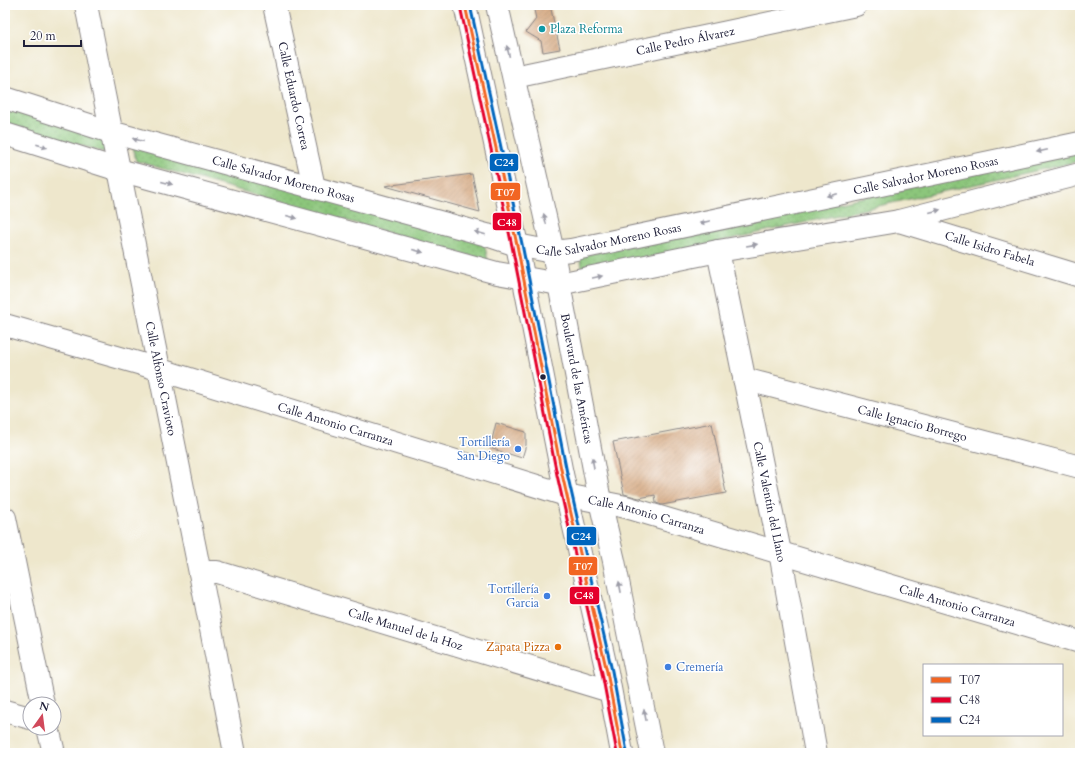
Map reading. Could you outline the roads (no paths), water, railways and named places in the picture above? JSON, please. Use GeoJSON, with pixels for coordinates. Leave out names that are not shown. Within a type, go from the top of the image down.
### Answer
{"type":"FeatureCollection","features":[{"type":"Feature","properties":{"kind":"street","name":"Calle Alfonso Cravioto"},"geometry":{"type":"LineString","coordinates":[[86,5],[235,753]]}},
{"type":"Feature","properties":{"kind":"street","name":"Calle Eduardo Correa"},"geometry":{"type":"LineString","coordinates":[[274,5],[314,187]]}},
{"type":"Feature","properties":{"kind":"street"},"geometry":{"type":"LineString","coordinates":[[465,5],[524,278],[566,495],[610,692],[622,753]]}},
{"type":"Feature","properties":{"kind":"street","name":"Boulevard de las Américas"},"geometry":{"type":"LineString","coordinates":[[497,5],[542,208],[554,252],[600,501],[616,568],[652,753]]}},
{"type":"Feature","properties":{"kind":"street","name":"Calle Pedro Álvarez"},"geometry":{"type":"LineString","coordinates":[[514,77],[856,5]]}},
{"type":"Feature","properties":{"kind":"street","name":"Calle Salvador Moreno Rosas"},"geometry":{"type":"LineString","coordinates":[[5,98],[112,132],[314,187],[517,245],[554,252],[586,247],[1080,143]]}},
{"type":"Feature","properties":{"kind":"street"},"geometry":{"type":"LineString","coordinates":[[5,134],[119,170],[497,273],[559,284],[718,251],[899,220],[1080,174]]}},
{"type":"Feature","properties":{"kind":"street","name":"Calle Isidro Fabela"},"geometry":{"type":"LineString","coordinates":[[899,220],[1080,276]]}},
{"type":"Feature","properties":{"kind":"street","name":"Calle Valentín del Llano"},"geometry":{"type":"LineString","coordinates":[[718,251],[780,552],[816,753]]}},
{"type":"Feature","properties":{"kind":"street","name":"Calle Antonio Carranza"},"geometry":{"type":"LineString","coordinates":[[5,325],[159,370],[566,495],[626,507],[1080,642]]}},
{"type":"Feature","properties":{"kind":"street","name":"Calle Ignacio Borrego"},"geometry":{"type":"LineString","coordinates":[[744,379],[1080,467]]}},
{"type":"Feature","properties":{"kind":"street"},"geometry":{"type":"LineString","coordinates":[[5,522],[41,696]]}},
{"type":"Feature","properties":{"kind":"street","name":"Calle Manuel de la Hoz"},"geometry":{"type":"LineString","coordinates":[[200,572],[217,572],[610,692]]}},
{"type":"Feature","properties":{"kind":"street"},"geometry":{"type":"LineString","coordinates":[[5,711],[22,716]]}},
{"type":"Feature","properties":{"kind":"street"},"geometry":{"type":"LineString","coordinates":[[50,736],[54,753]]}},
{"type":"Feature","properties":{"kind":"place","name":"Plaza Reforma"},"geometry":{"type":"Point","coordinates":[542,29]}},
{"type":"Feature","properties":{"kind":"place","name":"Tortillería San Diego"},"geometry":{"type":"Point","coordinates":[518,449]}},
{"type":"Feature","properties":{"kind":"place","name":"Tortillería Garcia"},"geometry":{"type":"Point","coordinates":[547,596]}},
{"type":"Feature","properties":{"kind":"place","name":"Zapata Pizza"},"geometry":{"type":"Point","coordinates":[558,647]}},
{"type":"Feature","properties":{"kind":"place","name":"Cremería"},"geometry":{"type":"Point","coordinates":[668,667]}}]}
